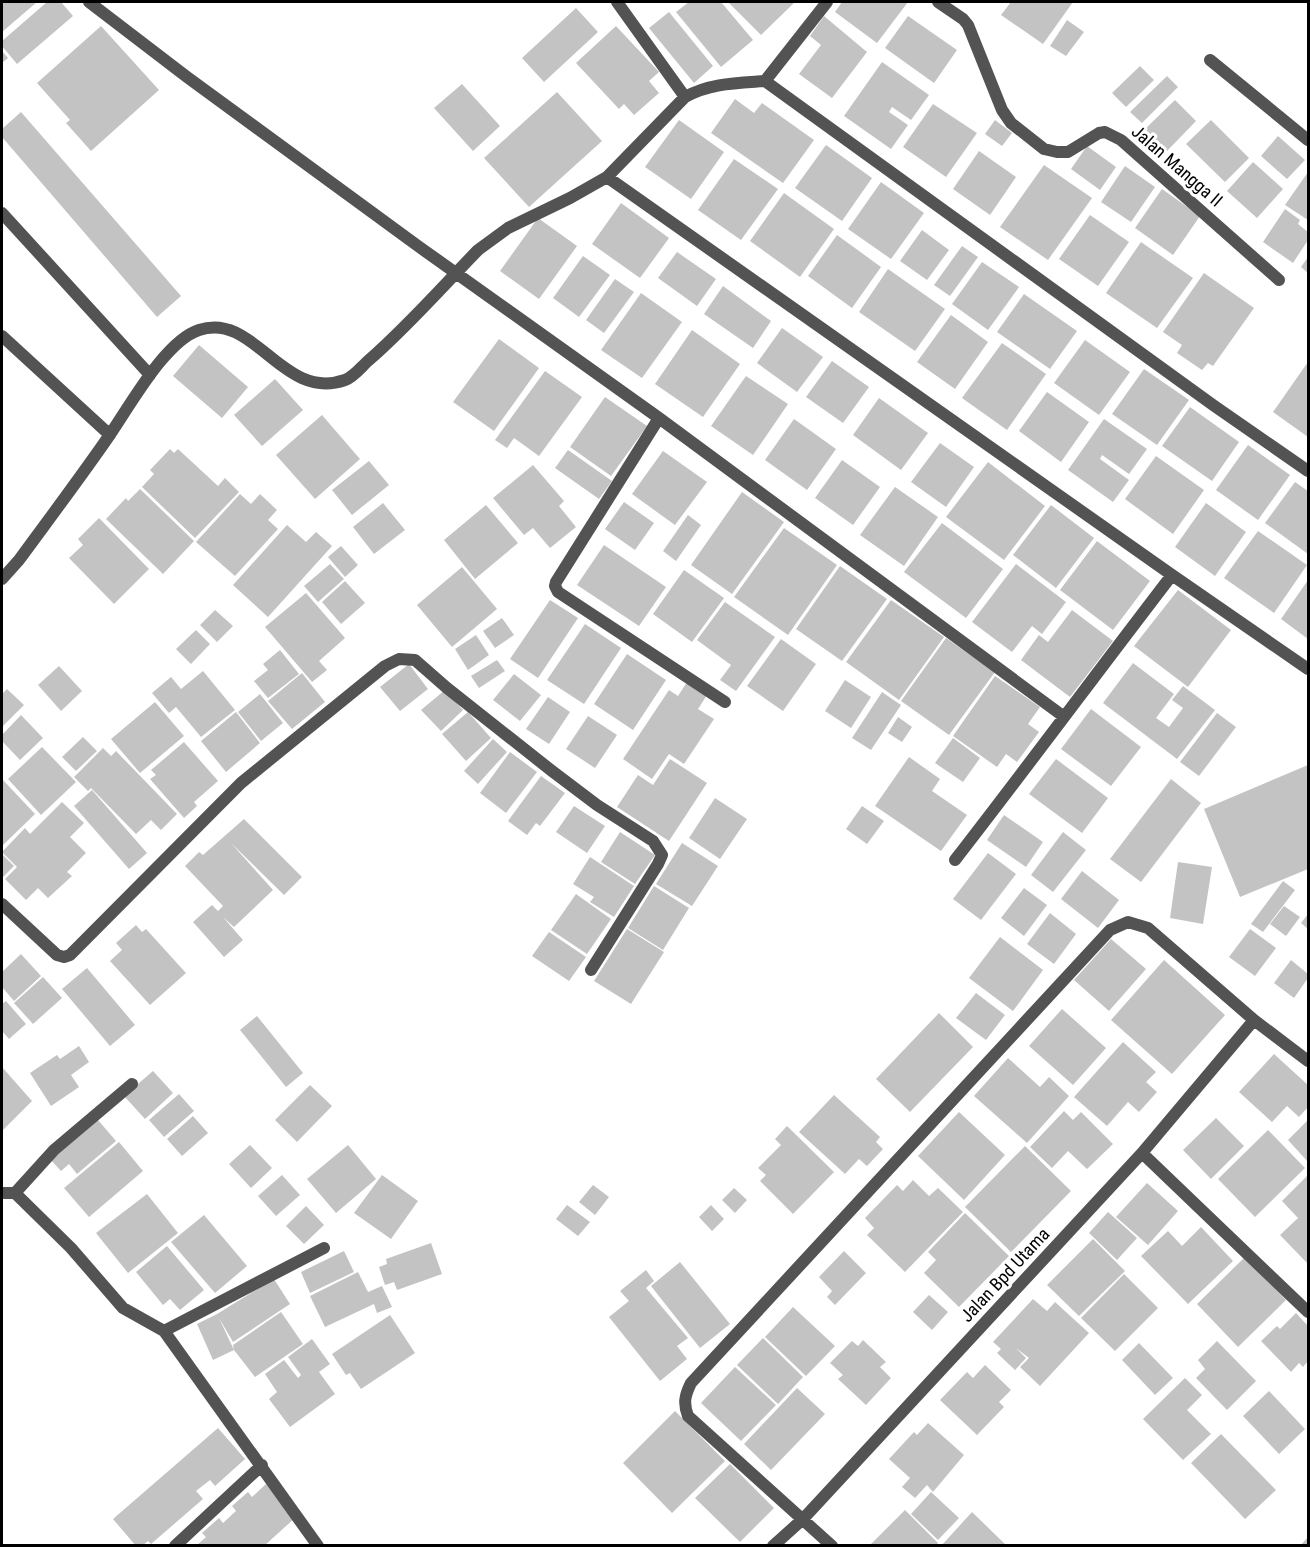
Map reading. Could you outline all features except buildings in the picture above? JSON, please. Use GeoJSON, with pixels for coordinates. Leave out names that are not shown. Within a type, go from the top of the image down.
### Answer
{"type":"FeatureCollection","features":[{"type":"Feature","properties":{"kind":"street"},"geometry":{"type":"LineString","coordinates":[[616,2],[685,97]]}},
{"type":"Feature","properties":{"kind":"street"},"geometry":{"type":"LineString","coordinates":[[765,81],[827,2]]}},
{"type":"Feature","properties":{"kind":"street","name":"Jalan Mangga II"},"geometry":{"type":"LineString","coordinates":[[938,2],[968,25],[1002,110],[1011,123],[1044,149],[1057,152],[1068,152],[1099,133],[1112,135],[1121,140],[1279,280]]}},
{"type":"Feature","properties":{"kind":"street"},"geometry":{"type":"LineString","coordinates":[[94,3],[197,84],[659,418],[1063,716]]}},
{"type":"Feature","properties":{"kind":"street"},"geometry":{"type":"LineString","coordinates":[[1210,60],[1308,140]]}},
{"type":"Feature","properties":{"kind":"street"},"geometry":{"type":"LineString","coordinates":[[2,579],[19,560],[110,435],[150,375],[184,338],[199,330],[219,327],[249,339],[293,374],[307,381],[318,383],[348,380],[492,238],[607,177],[685,97],[714,85],[765,81],[1213,405],[1308,471]]}},
{"type":"Feature","properties":{"kind":"street"},"geometry":{"type":"LineString","coordinates":[[607,177],[1308,669]]}},
{"type":"Feature","properties":{"kind":"street"},"geometry":{"type":"LineString","coordinates":[[2,213],[150,375]]}},
{"type":"Feature","properties":{"kind":"street"},"geometry":{"type":"LineString","coordinates":[[2,336],[110,435]]}},
{"type":"Feature","properties":{"kind":"street"},"geometry":{"type":"LineString","coordinates":[[659,418],[555,586],[558,592],[725,702]]}},
{"type":"Feature","properties":{"kind":"street"},"geometry":{"type":"LineString","coordinates":[[955,860],[1172,575]]}},
{"type":"Feature","properties":{"kind":"street"},"geometry":{"type":"LineString","coordinates":[[2,904],[57,955],[64,957],[70,955],[241,783],[369,677],[391,662],[399,658],[407,658],[415,660],[552,771],[597,805],[653,841],[660,850],[662,855],[658,864],[591,970]]}},
{"type":"Feature","properties":{"kind":"street"},"geometry":{"type":"LineString","coordinates":[[832,1545],[688,1416],[684,1407],[685,1396],[691,1383],[1110,930],[1128,922],[1148,928],[1254,1020],[1308,1060]]}},
{"type":"Feature","properties":{"kind":"street","name":"Jalan Bpd Utama"},"geometry":{"type":"LineString","coordinates":[[773,1545],[803,1519],[1142,1153],[1254,1020]]}},
{"type":"Feature","properties":{"kind":"street"},"geometry":{"type":"LineString","coordinates":[[15,1193],[54,1150],[132,1084]]}},
{"type":"Feature","properties":{"kind":"street"},"geometry":{"type":"LineString","coordinates":[[1142,1153],[1308,1312]]}},
{"type":"Feature","properties":{"kind":"street"},"geometry":{"type":"LineString","coordinates":[[2,1193],[15,1193],[71,1248],[123,1308],[164,1331],[318,1545]]}},
{"type":"Feature","properties":{"kind":"street"},"geometry":{"type":"LineString","coordinates":[[164,1331],[324,1248]]}},
{"type":"Feature","properties":{"kind":"street"},"geometry":{"type":"LineString","coordinates":[[175,1545],[262,1465]]}}]}
